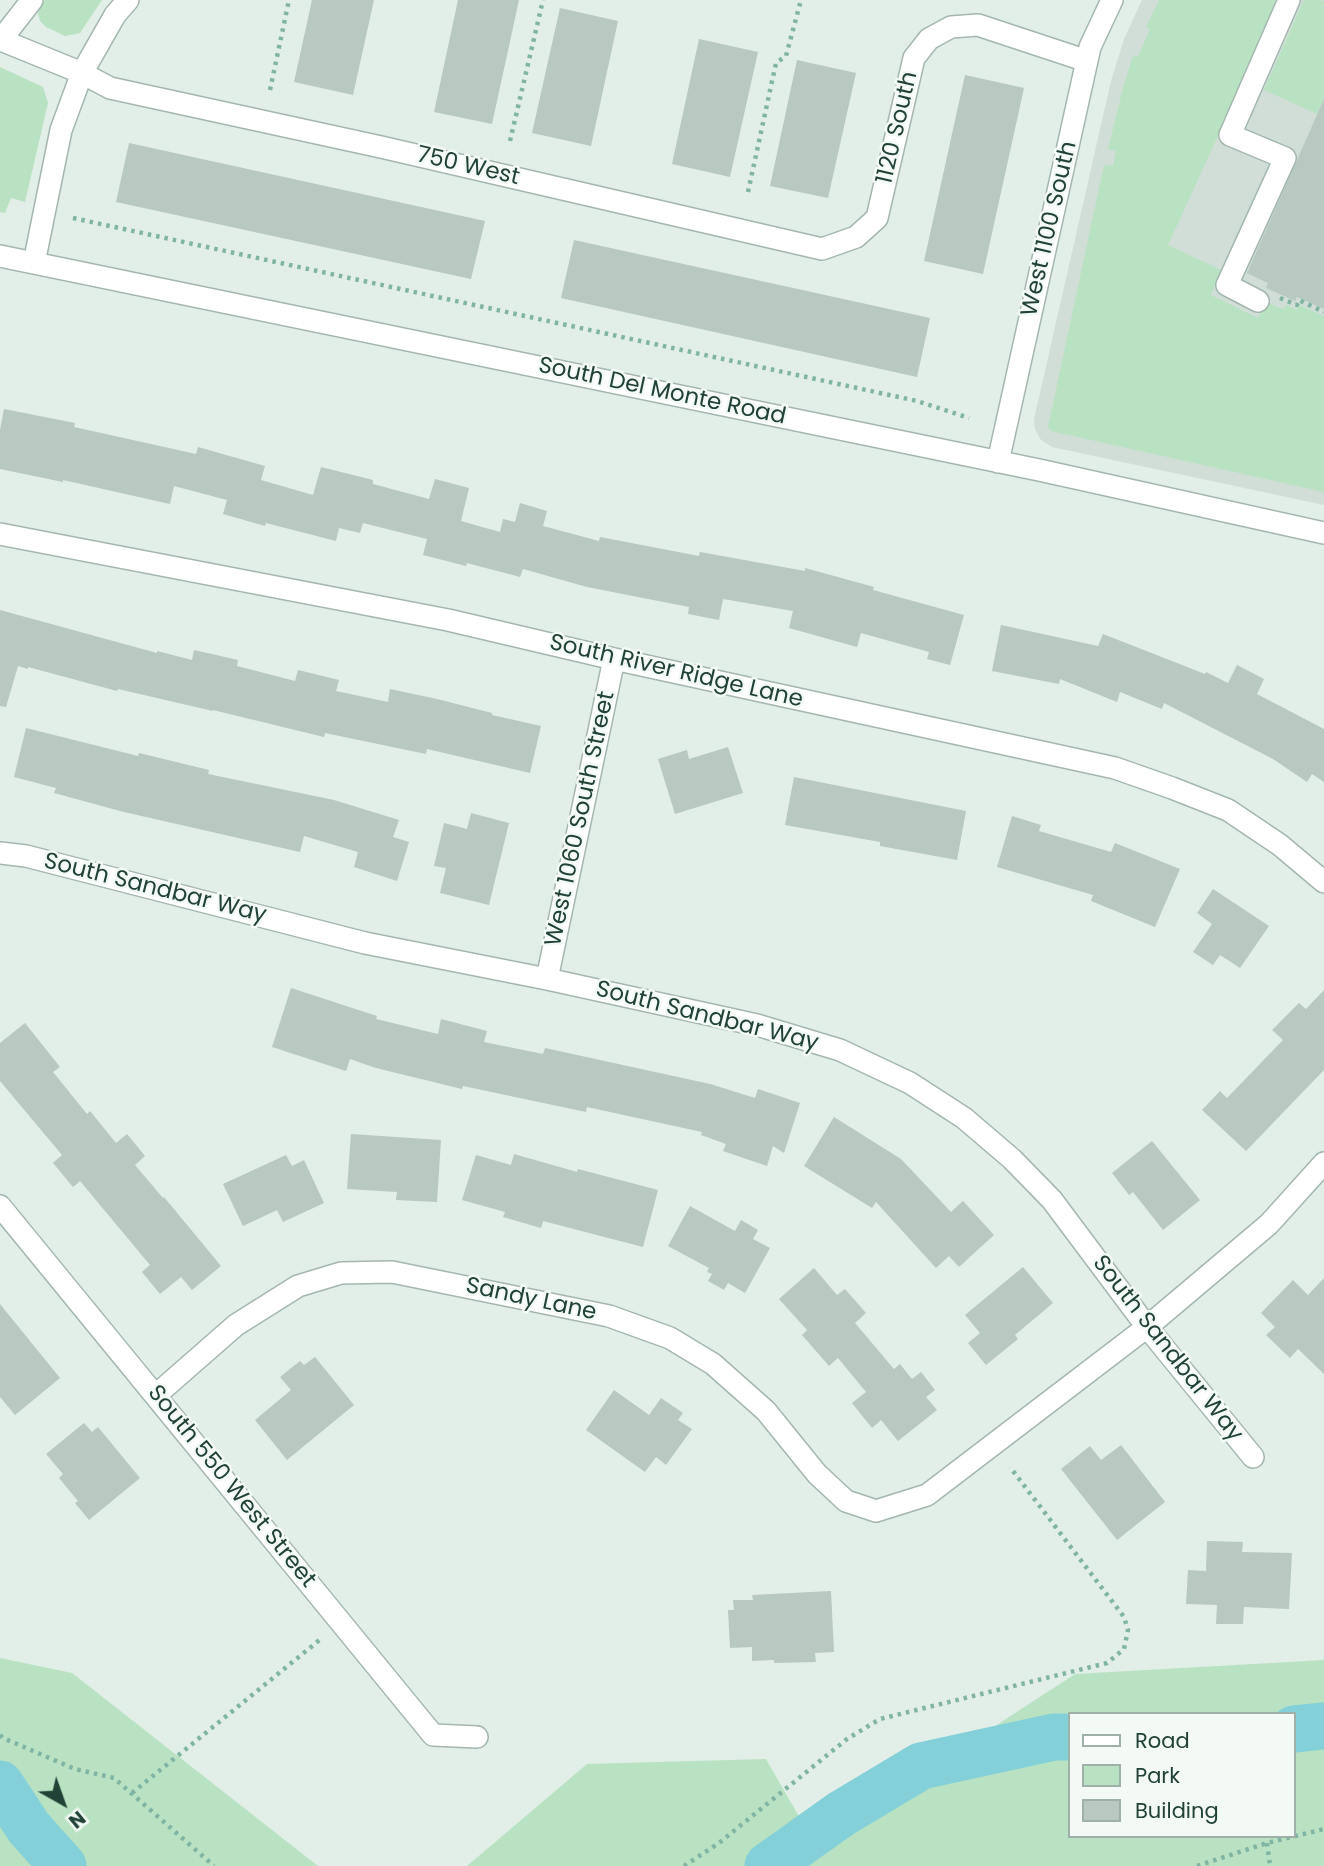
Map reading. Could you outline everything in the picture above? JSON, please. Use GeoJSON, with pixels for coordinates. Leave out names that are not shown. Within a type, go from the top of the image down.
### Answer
{"type":"FeatureCollection","features":[{"type":"Feature","properties":{"kind":"street"},"geometry":{"type":"LineString","coordinates":[[1,40],[32,0]]}},
{"type":"Feature","properties":{"kind":"street"},"geometry":{"type":"LineString","coordinates":[[34,263],[61,130],[82,73],[115,15],[128,0]]}},
{"type":"Feature","properties":{"kind":"street","name":"West 1100 South"},"geometry":{"type":"LineString","coordinates":[[998,461],[1090,47],[1112,0]]}},
{"type":"Feature","properties":{"kind":"street"},"geometry":{"type":"LineString","coordinates":[[1264,297],[1227,285],[1285,158],[1230,135],[1290,0]]}},
{"type":"Feature","properties":{"kind":"street","name":"1120 South"},"geometry":{"type":"LineString","coordinates":[[856,237],[877,218],[914,58],[929,38],[951,27],[978,25],[1087,61]]}},
{"type":"Feature","properties":{"kind":"street","name":"750 West"},"geometry":{"type":"LineString","coordinates":[[1,40],[82,73],[110,88],[381,147],[822,249],[856,237]]}},
{"type":"Feature","properties":{"kind":"street","name":"South Del Monte Road"},"geometry":{"type":"LineString","coordinates":[[0,256],[998,461],[1324,533]]}},
{"type":"Feature","properties":{"kind":"street","name":"South River Ridge Lane"},"geometry":{"type":"LineString","coordinates":[[0,534],[448,620],[614,659],[1115,768],[1228,810],[1280,845],[1324,882]]}},
{"type":"Feature","properties":{"kind":"street","name":"West 1060 South Street"},"geometry":{"type":"LineString","coordinates":[[547,979],[614,659]]}},
{"type":"Feature","properties":{"kind":"street","name":"South Sandbar Way"},"geometry":{"type":"LineString","coordinates":[[0,853],[26,856],[365,943],[757,1025],[840,1050],[910,1083],[964,1118],[1012,1159],[1052,1200],[1147,1327],[1253,1457]]}},
{"type":"Feature","properties":{"kind":"street"},"geometry":{"type":"LineString","coordinates":[[1147,1327],[1269,1224],[1324,1163]]}},
{"type":"Feature","properties":{"kind":"street","name":"South 550 West Street"},"geometry":{"type":"LineString","coordinates":[[0,1206],[433,1735],[477,1737]]}},
{"type":"Feature","properties":{"kind":"street","name":"Sandy Lane"},"geometry":{"type":"LineString","coordinates":[[156,1395],[236,1325],[298,1286],[341,1273],[392,1272],[609,1316],[670,1338],[713,1364],[766,1411],[817,1474],[846,1501],[876,1511],[927,1494],[1147,1327]]}},
{"type":"Feature","properties":{"kind":"path"},"geometry":{"type":"LineString","coordinates":[[270,90],[289,0]]}},
{"type":"Feature","properties":{"kind":"path"},"geometry":{"type":"LineString","coordinates":[[510,141],[543,0]]}},
{"type":"Feature","properties":{"kind":"path"},"geometry":{"type":"LineString","coordinates":[[748,192],[776,63],[786,56],[801,0]]}},
{"type":"Feature","properties":{"kind":"path"},"geometry":{"type":"LineString","coordinates":[[73,218],[917,401],[970,418]]}},
{"type":"Feature","properties":{"kind":"path"},"geometry":{"type":"LineString","coordinates":[[1264,297],[1297,305],[1299,300],[1324,312]]}},
{"type":"Feature","properties":{"kind":"path"},"geometry":{"type":"LineString","coordinates":[[684,1866],[719,1843],[847,1739],[880,1719],[1107,1663],[1124,1649],[1128,1630],[1124,1616],[1010,1467]]}},
{"type":"Feature","properties":{"kind":"path"},"geometry":{"type":"LineString","coordinates":[[132,1793],[322,1638]]}},
{"type":"Feature","properties":{"kind":"path"},"geometry":{"type":"LineString","coordinates":[[0,1735],[75,1769],[114,1778],[214,1866]]}},
{"type":"Feature","properties":{"kind":"path"},"geometry":{"type":"LineString","coordinates":[[1296,1836],[1324,1829]]}},
{"type":"Feature","properties":{"kind":"path"},"geometry":{"type":"LineString","coordinates":[[1197,1866],[1287,1838]]}},
{"type":"Feature","properties":{"kind":"path"},"geometry":{"type":"LineString","coordinates":[[1267,1843],[1270,1866]]}},
{"type":"Feature","properties":{"kind":"shaded area"},"geometry":{"type":"Polygon","coordinates":[[[1142,0],[1324,0],[1324,505],[1052,447],[1041,440],[1035,429],[1034,419],[1111,81],[1124,39],[1142,0]]]}},
{"type":"Feature","properties":{"kind":"green space"},"geometry":{"type":"Polygon","coordinates":[[[45,0],[102,0],[80,33],[65,36],[40,21],[38,13],[45,0]]]}},
{"type":"Feature","properties":{"kind":"green space"},"geometry":{"type":"Polygon","coordinates":[[[1159,0],[1278,0],[1168,245],[1221,270],[1211,295],[1258,318],[1266,302],[1283,309],[1287,305],[1297,310],[1299,305],[1324,316],[1324,492],[1051,431],[1048,427],[1104,165],[1113,166],[1116,151],[1108,149],[1123,88],[1133,55],[1138,57],[1150,29],[1146,27],[1159,0]]]}},
{"type":"Feature","properties":{"kind":"green space"},"geometry":{"type":"Polygon","coordinates":[[[1304,0],[1324,2],[1324,99],[1317,114],[1264,90],[1304,0]]]}},
{"type":"Feature","properties":{"kind":"green space"},"geometry":{"type":"Polygon","coordinates":[[[0,67],[43,87],[48,103],[25,202],[11,198],[5,213],[0,212],[0,67]]]}},
{"type":"Feature","properties":{"kind":"green space"},"geometry":{"type":"Polygon","coordinates":[[[0,1658],[72,1673],[318,1866],[0,1866],[0,1658]]]}},
{"type":"Feature","properties":{"kind":"green space"},"geometry":{"type":"Polygon","coordinates":[[[1324,1660],[1324,1866],[467,1866],[587,1764],[766,1759],[817,1848],[891,1794],[1075,1674],[1324,1660]]]}},
{"type":"Feature","properties":{"kind":"building"},"geometry":{"type":"Polygon","coordinates":[[[312,0],[374,0],[353,95],[294,82],[312,0]]]}},
{"type":"Feature","properties":{"kind":"building"},"geometry":{"type":"Polygon","coordinates":[[[458,0],[519,0],[492,124],[434,112],[458,0]]]}},
{"type":"Feature","properties":{"kind":"building"},"geometry":{"type":"Polygon","coordinates":[[[560,8],[618,21],[591,146],[532,133],[560,8]]]}},
{"type":"Feature","properties":{"kind":"building"},"geometry":{"type":"Polygon","coordinates":[[[699,39],[758,52],[730,177],[672,164],[699,39]]]}},
{"type":"Feature","properties":{"kind":"building"},"geometry":{"type":"Polygon","coordinates":[[[797,60],[856,73],[828,198],[770,186],[797,60]]]}},
{"type":"Feature","properties":{"kind":"building"},"geometry":{"type":"Polygon","coordinates":[[[965,75],[1024,88],[983,274],[924,261],[965,75]]]}},
{"type":"Feature","properties":{"kind":"building"},"geometry":{"type":"Polygon","coordinates":[[[1324,99],[1324,309],[1297,297],[1295,301],[1266,288],[1268,283],[1247,273],[1324,99]]]}},
{"type":"Feature","properties":{"kind":"building"},"geometry":{"type":"Polygon","coordinates":[[[129,143],[485,221],[471,279],[116,202],[129,143]]]}},
{"type":"Feature","properties":{"kind":"building"},"geometry":{"type":"Polygon","coordinates":[[[574,240],[930,318],[917,377],[561,298],[574,240]]]}},
{"type":"Feature","properties":{"kind":"building"},"geometry":{"type":"Polygon","coordinates":[[[4,409],[75,423],[74,427],[196,454],[198,447],[265,466],[261,480],[313,495],[321,467],[373,480],[373,484],[429,499],[435,479],[469,488],[461,521],[500,532],[503,519],[515,522],[520,503],[547,511],[543,526],[599,541],[600,537],[699,556],[700,552],[805,571],[805,568],[964,615],[950,665],[927,659],[929,652],[861,633],[857,647],[789,628],[793,611],[723,599],[719,620],[688,614],[689,607],[587,587],[523,569],[520,577],[467,563],[466,566],[423,555],[427,539],[363,523],[360,533],[339,528],[336,541],[266,523],[265,526],[223,514],[227,500],[174,486],[170,504],[0,469],[0,430],[4,409]]]}},
{"type":"Feature","properties":{"kind":"building"},"geometry":{"type":"Polygon","coordinates":[[[0,610],[157,653],[192,660],[194,650],[238,660],[237,666],[295,681],[298,670],[339,680],[336,691],[388,702],[390,689],[541,726],[530,773],[427,749],[426,754],[325,733],[324,737],[213,710],[118,689],[117,691],[28,667],[18,666],[6,707],[0,706],[0,610]]]}},
{"type":"Feature","properties":{"kind":"building"},"geometry":{"type":"Polygon","coordinates":[[[1001,625],[1098,646],[1103,634],[1205,674],[1206,672],[1228,683],[1237,665],[1264,679],[1257,694],[1324,729],[1324,782],[1312,774],[1307,782],[1273,759],[1164,703],[1162,709],[1120,692],[1117,702],[1060,679],[1059,684],[992,671],[1001,625]]]}},
{"type":"Feature","properties":{"kind":"building"},"geometry":{"type":"Polygon","coordinates":[[[26,728],[138,756],[139,753],[209,770],[208,774],[334,800],[399,820],[393,837],[409,842],[397,881],[354,867],[358,852],[304,836],[300,852],[124,812],[54,793],[56,788],[14,777],[26,728]]]}},
{"type":"Feature","properties":{"kind":"building"},"geometry":{"type":"Polygon","coordinates":[[[728,747],[743,793],[675,814],[658,759],[687,750],[689,759],[728,747]]]}},
{"type":"Feature","properties":{"kind":"building"},"geometry":{"type":"Polygon","coordinates":[[[794,777],[966,811],[957,860],[880,846],[880,842],[785,825],[794,777]]]}},
{"type":"Feature","properties":{"kind":"building"},"geometry":{"type":"Polygon","coordinates":[[[471,813],[509,823],[489,905],[440,893],[446,868],[434,866],[444,823],[467,829],[471,813]]]}},
{"type":"Feature","properties":{"kind":"building"},"geometry":{"type":"Polygon","coordinates":[[[1012,816],[1041,825],[1039,831],[1111,852],[1115,843],[1180,869],[1155,927],[1091,901],[1093,895],[997,867],[1012,816]]]}},
{"type":"Feature","properties":{"kind":"building"},"geometry":{"type":"Polygon","coordinates":[[[1213,889],[1269,926],[1240,968],[1220,955],[1213,965],[1193,952],[1212,924],[1197,913],[1213,889]]]}},
{"type":"Feature","properties":{"kind":"building"},"geometry":{"type":"Polygon","coordinates":[[[291,988],[377,1016],[376,1019],[438,1034],[441,1019],[487,1031],[484,1042],[543,1054],[545,1048],[710,1084],[755,1098],[758,1089],[800,1103],[784,1153],[773,1146],[767,1166],[723,1151],[726,1144],[701,1135],[702,1132],[587,1107],[586,1112],[463,1086],[462,1089],[350,1059],[346,1071],[272,1047],[291,988]]]}},
{"type":"Feature","properties":{"kind":"building"},"geometry":{"type":"Polygon","coordinates":[[[1324,990],[1324,1070],[1246,1151],[1202,1110],[1220,1091],[1227,1098],[1283,1040],[1272,1030],[1299,1003],[1306,1009],[1324,990]]]}},
{"type":"Feature","properties":{"kind":"building"},"geometry":{"type":"Polygon","coordinates":[[[25,1023],[60,1067],[53,1072],[87,1114],[90,1111],[116,1143],[127,1134],[145,1156],[135,1165],[221,1266],[192,1290],[181,1277],[160,1294],[142,1272],[150,1265],[80,1181],[73,1187],[53,1163],[62,1155],[0,1081],[0,1043],[25,1023]]]}},
{"type":"Feature","properties":{"kind":"building"},"geometry":{"type":"Polygon","coordinates":[[[834,1117],[901,1159],[951,1212],[963,1201],[994,1235],[959,1267],[949,1256],[936,1268],[876,1202],[872,1208],[804,1166],[834,1117]]]}},
{"type":"Feature","properties":{"kind":"building"},"geometry":{"type":"Polygon","coordinates":[[[351,1134],[441,1140],[437,1202],[396,1200],[397,1192],[347,1189],[351,1134]]]}},
{"type":"Feature","properties":{"kind":"building"},"geometry":{"type":"Polygon","coordinates":[[[1152,1141],[1200,1200],[1163,1230],[1133,1192],[1129,1195],[1112,1173],[1152,1141]]]}},
{"type":"Feature","properties":{"kind":"building"},"geometry":{"type":"Polygon","coordinates":[[[514,1154],[577,1172],[578,1169],[658,1190],[643,1247],[543,1221],[541,1228],[503,1217],[505,1212],[462,1200],[476,1155],[511,1165],[514,1154]]]}},
{"type":"Feature","properties":{"kind":"building"},"geometry":{"type":"Polygon","coordinates":[[[286,1155],[292,1166],[304,1160],[324,1203],[283,1222],[277,1210],[243,1226],[223,1184],[286,1155]]]}},
{"type":"Feature","properties":{"kind":"building"},"geometry":{"type":"Polygon","coordinates":[[[690,1206],[735,1231],[741,1220],[758,1230],[753,1239],[770,1248],[745,1293],[728,1283],[724,1290],[708,1281],[712,1274],[707,1272],[709,1268],[668,1246],[690,1206]]]}},
{"type":"Feature","properties":{"kind":"building"},"geometry":{"type":"Polygon","coordinates":[[[1023,1267],[1053,1303],[1015,1335],[1018,1339],[986,1365],[968,1343],[980,1333],[965,1315],[1023,1267]]]}},
{"type":"Feature","properties":{"kind":"building"},"geometry":{"type":"Polygon","coordinates":[[[814,1268],[837,1295],[845,1289],[866,1313],[855,1323],[894,1369],[900,1364],[912,1379],[921,1372],[935,1390],[926,1397],[937,1410],[898,1441],[881,1420],[872,1428],[852,1403],[866,1392],[838,1358],[829,1366],[802,1335],[807,1330],[779,1299],[814,1268]]]}},
{"type":"Feature","properties":{"kind":"building"},"geometry":{"type":"Polygon","coordinates":[[[1324,1278],[1324,1374],[1298,1349],[1290,1358],[1266,1335],[1275,1327],[1261,1313],[1293,1280],[1308,1295],[1324,1278]]]}},
{"type":"Feature","properties":{"kind":"building"},"geometry":{"type":"Polygon","coordinates":[[[0,1304],[60,1378],[15,1415],[0,1397],[0,1304]]]}},
{"type":"Feature","properties":{"kind":"building"},"geometry":{"type":"Polygon","coordinates":[[[315,1357],[354,1405],[287,1460],[255,1420],[291,1390],[280,1377],[300,1361],[304,1365],[315,1357]]]}},
{"type":"Feature","properties":{"kind":"building"},"geometry":{"type":"Polygon","coordinates":[[[614,1390],[649,1415],[661,1398],[683,1413],[678,1420],[692,1429],[666,1465],[656,1457],[645,1472],[586,1430],[614,1390]]]}},
{"type":"Feature","properties":{"kind":"building"},"geometry":{"type":"Polygon","coordinates":[[[84,1423],[92,1432],[98,1427],[140,1478],[89,1520],[59,1478],[63,1474],[46,1454],[84,1423]]]}},
{"type":"Feature","properties":{"kind":"building"},"geometry":{"type":"Polygon","coordinates":[[[1121,1445],[1165,1502],[1117,1540],[1061,1469],[1090,1446],[1101,1460],[1121,1445]]]}},
{"type":"Feature","properties":{"kind":"building"},"geometry":{"type":"Polygon","coordinates":[[[1207,1541],[1243,1542],[1242,1552],[1292,1553],[1289,1609],[1244,1607],[1243,1624],[1216,1624],[1217,1605],[1186,1604],[1188,1570],[1206,1571],[1207,1541]]]}},
{"type":"Feature","properties":{"kind":"building"},"geometry":{"type":"Polygon","coordinates":[[[831,1591],[834,1652],[815,1653],[816,1662],[774,1663],[774,1660],[752,1661],[752,1647],[730,1648],[728,1610],[734,1610],[733,1600],[753,1600],[752,1595],[831,1591]]]}},
{"type":"Feature","properties":{"kind":"waterway"},"geometry":{"type":"LineString","coordinates":[[1296,1729],[1324,1726]]}},
{"type":"Feature","properties":{"kind":"waterway"},"geometry":{"type":"LineString","coordinates":[[768,1866],[841,1814],[921,1766],[1054,1737],[1068,1737]]}},
{"type":"Feature","properties":{"kind":"waterway"},"geometry":{"type":"LineString","coordinates":[[0,1784],[29,1828],[63,1866]]}}]}
